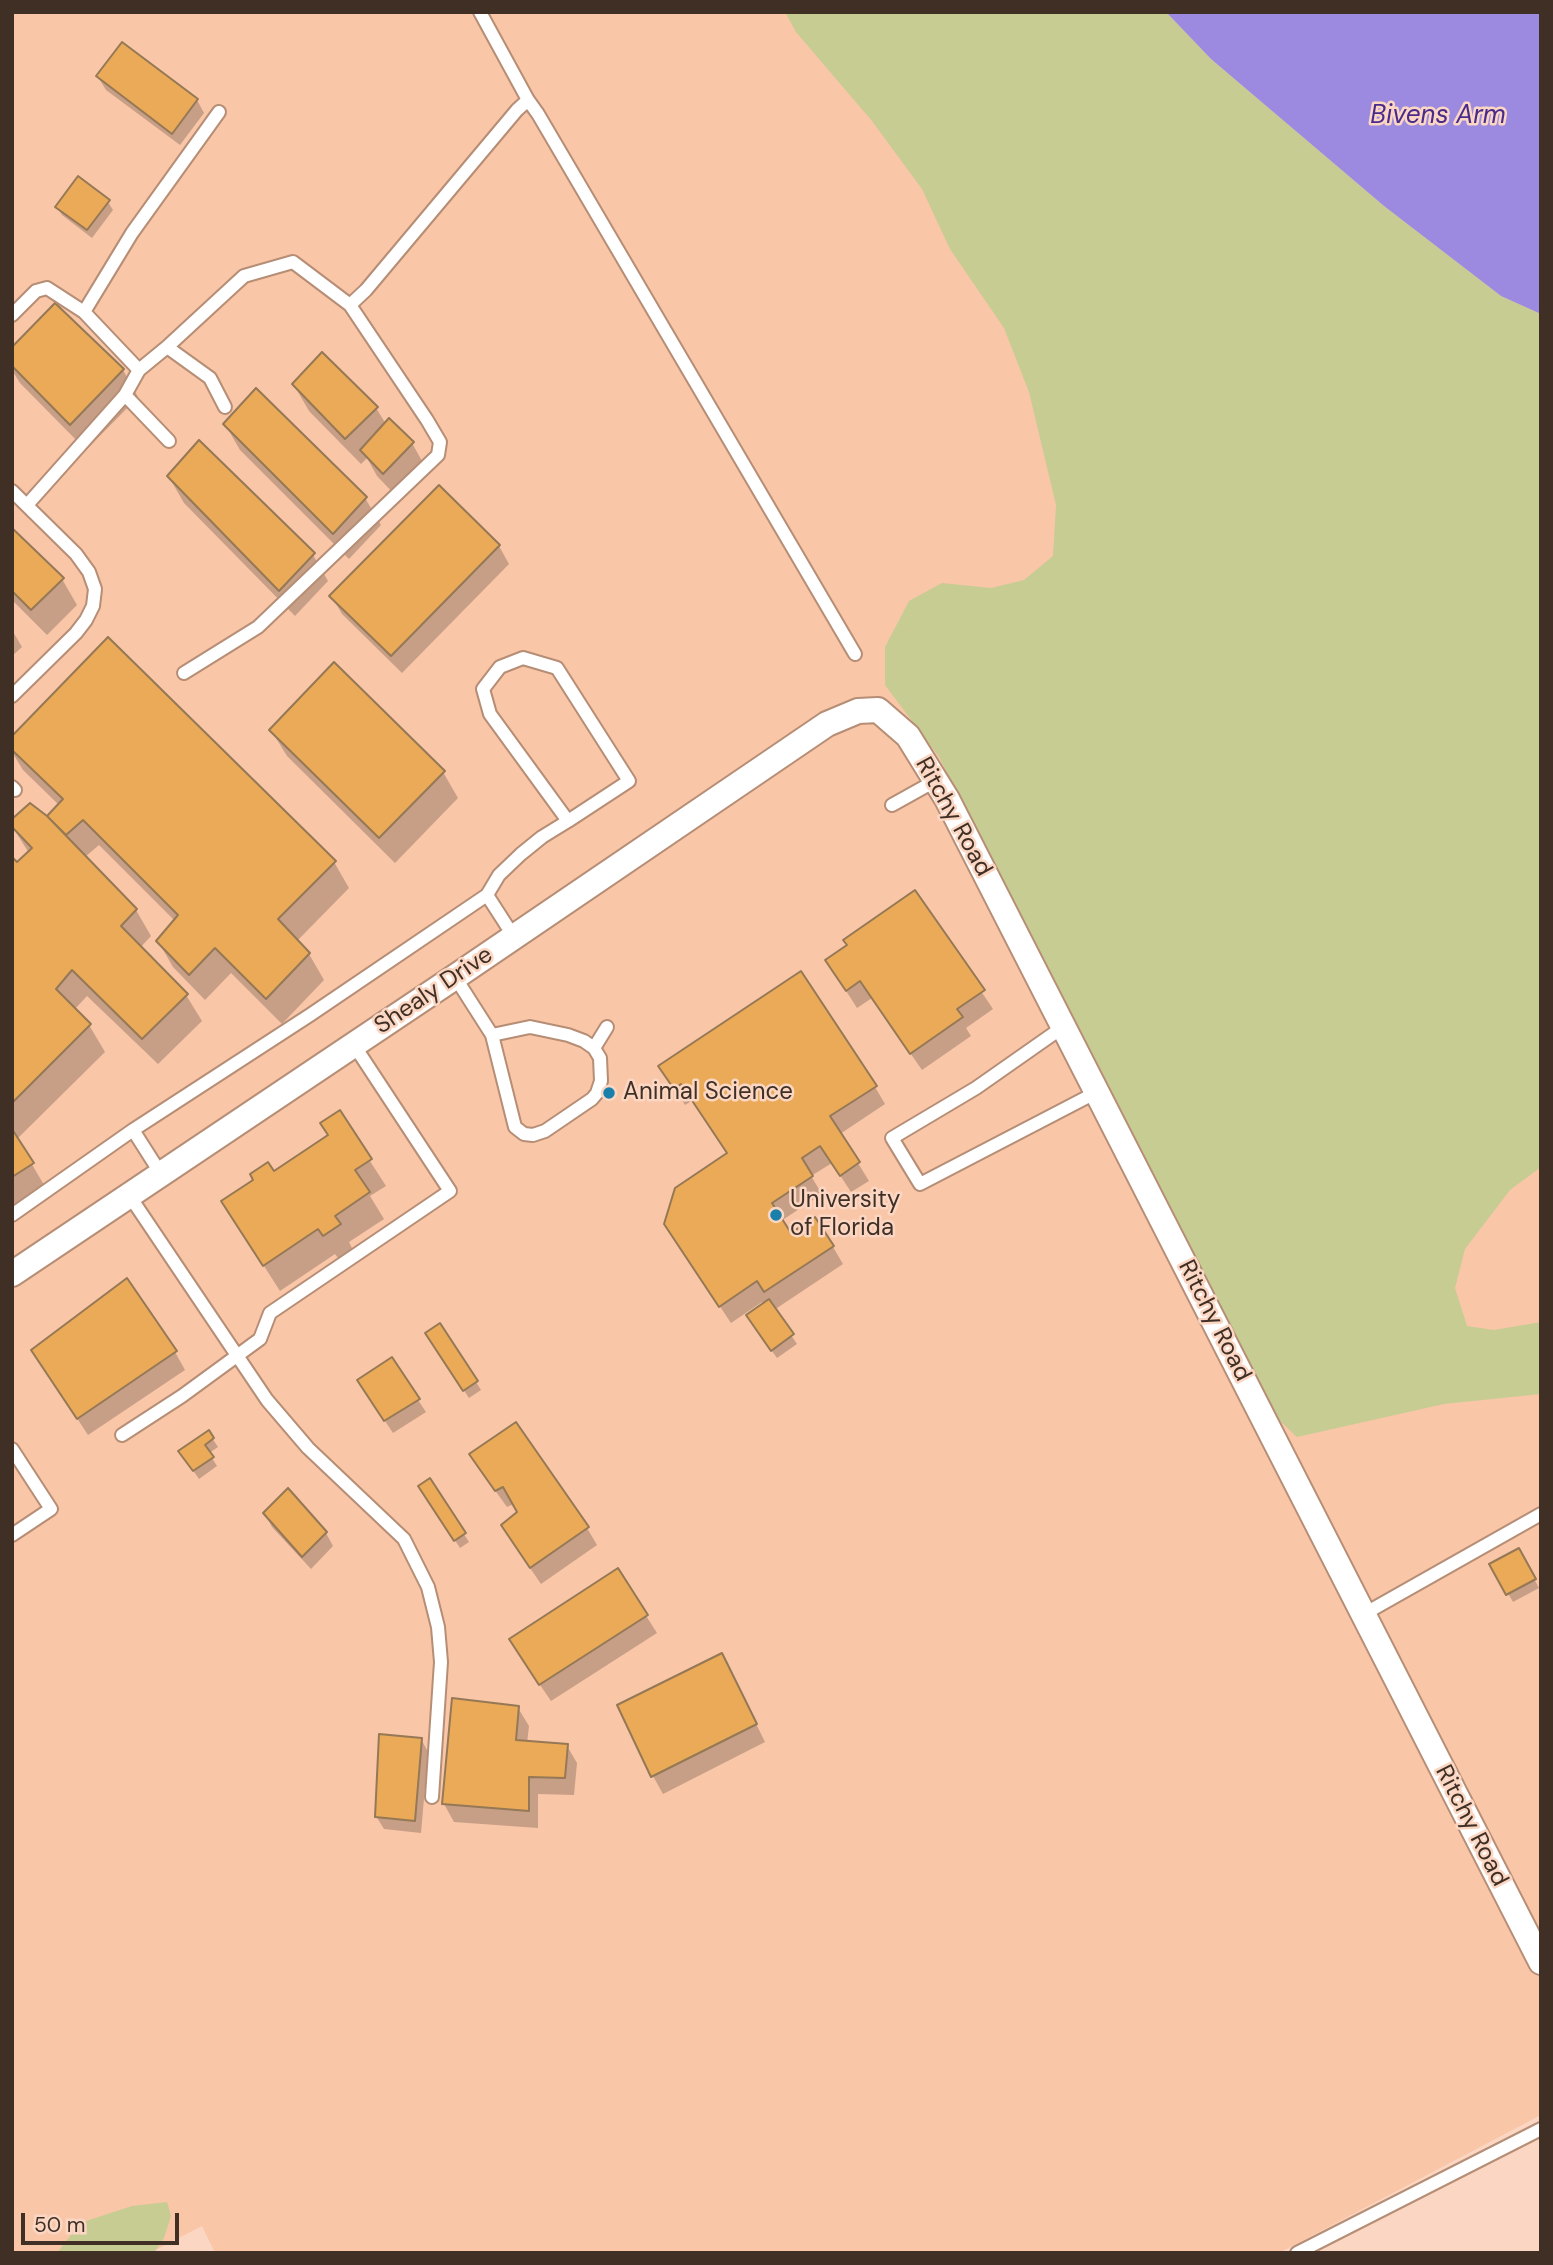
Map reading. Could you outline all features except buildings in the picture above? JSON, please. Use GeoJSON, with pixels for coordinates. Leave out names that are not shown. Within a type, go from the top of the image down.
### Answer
{"type":"FeatureCollection","features":[{"type":"Feature","properties":{"kind":"street","name":"Ritchy Road"},"geometry":{"type":"LineString","coordinates":[[858,711],[878,710],[908,736],[935,781],[1097,1092],[1541,1962]]}},
{"type":"Feature","properties":{"kind":"street","name":"Shealy Drive"},"geometry":{"type":"LineString","coordinates":[[12,1274],[827,724],[858,711]]}},
{"type":"Feature","properties":{"kind":"lane"},"geometry":{"type":"LineString","coordinates":[[480,12],[528,100],[855,654]]}},
{"type":"Feature","properties":{"kind":"lane"},"geometry":{"type":"LineString","coordinates":[[350,305],[366,290],[528,100]]}},
{"type":"Feature","properties":{"kind":"lane"},"geometry":{"type":"LineString","coordinates":[[84,312],[132,233],[219,112]]}},
{"type":"Feature","properties":{"kind":"lane"},"geometry":{"type":"LineString","coordinates":[[27,505],[125,395],[139,370],[244,276],[293,262],[350,305],[428,420],[440,442],[438,455],[258,627],[184,673]]}},
{"type":"Feature","properties":{"kind":"lane"},"geometry":{"type":"LineString","coordinates":[[12,315],[36,291],[47,288],[84,312],[139,370]]}},
{"type":"Feature","properties":{"kind":"lane"},"geometry":{"type":"LineString","coordinates":[[167,347],[210,378],[225,407]]}},
{"type":"Feature","properties":{"kind":"lane"},"geometry":{"type":"LineString","coordinates":[[125,395],[169,441]]}},
{"type":"Feature","properties":{"kind":"lane"},"geometry":{"type":"LineString","coordinates":[[12,491],[76,554],[89,572],[94,589],[93,606],[86,620],[12,696]]}},
{"type":"Feature","properties":{"kind":"lane"},"geometry":{"type":"LineString","coordinates":[[12,1215],[133,1130],[487,895],[499,875],[521,854],[629,781],[557,668],[523,658],[500,667],[484,689],[489,714],[568,821]]}},
{"type":"Feature","properties":{"kind":"lane"},"geometry":{"type":"LineString","coordinates":[[892,805],[935,781]]}},
{"type":"Feature","properties":{"kind":"lane"},"geometry":{"type":"LineString","coordinates":[[487,895],[514,937]]}},
{"type":"Feature","properties":{"kind":"lane"},"geometry":{"type":"LineString","coordinates":[[455,977],[492,1035],[515,1127],[524,1134],[533,1135],[545,1131],[597,1093],[601,1081],[600,1058],[594,1048],[584,1041],[530,1027],[492,1035]]}},
{"type":"Feature","properties":{"kind":"lane"},"geometry":{"type":"LineString","coordinates":[[594,1048],[607,1027]]}},
{"type":"Feature","properties":{"kind":"lane"},"geometry":{"type":"LineString","coordinates":[[1063,1027],[976,1088],[892,1138],[920,1184],[1097,1092]]}},
{"type":"Feature","properties":{"kind":"lane"},"geometry":{"type":"LineString","coordinates":[[122,1435],[182,1396],[260,1339],[270,1313],[450,1191],[354,1045]]}},
{"type":"Feature","properties":{"kind":"lane"},"geometry":{"type":"LineString","coordinates":[[133,1130],[161,1174]]}},
{"type":"Feature","properties":{"kind":"lane"},"geometry":{"type":"LineString","coordinates":[[129,1195],[267,1400],[308,1448],[404,1539],[428,1587],[438,1627],[441,1662],[432,1797]]}},
{"type":"Feature","properties":{"kind":"lane"},"geometry":{"type":"LineString","coordinates":[[12,1449],[51,1509],[12,1535]]}},
{"type":"Feature","properties":{"kind":"lane"},"geometry":{"type":"LineString","coordinates":[[1364,1614],[1541,1514]]}},
{"type":"Feature","properties":{"kind":"lane"},"geometry":{"type":"LineString","coordinates":[[1297,2253],[1541,2129]]}},
{"type":"Feature","properties":{"kind":"shaded area","name":"University of Florida"},"geometry":{"type":"Polygon","coordinates":[[[12,12],[1166,12],[1211,59],[1384,206],[1501,296],[1541,314],[1541,2115],[1279,2253],[215,2253],[202,2226],[150,2253],[12,2253],[12,12]]]}},
{"type":"Feature","properties":{"kind":"green space"},"geometry":{"type":"Polygon","coordinates":[[[785,12],[1166,12],[1211,59],[1384,206],[1501,296],[1541,314],[1541,1167],[1510,1190],[1465,1249],[1455,1288],[1467,1326],[1494,1330],[1541,1322],[1541,1394],[1444,1404],[1297,1437],[1278,1419],[939,757],[885,685],[885,647],[909,601],[942,583],[991,588],[1024,580],[1053,556],[1056,505],[1029,392],[1004,328],[950,249],[922,189],[872,121],[796,32],[785,12]]]}},
{"type":"Feature","properties":{"kind":"green space"},"geometry":{"type":"Polygon","coordinates":[[[167,2202],[171,2216],[164,2238],[154,2253],[57,2253],[80,2223],[132,2206],[167,2202]]]}},
{"type":"Feature","properties":{"kind":"water","name":"Bivens Arm"},"geometry":{"type":"Polygon","coordinates":[[[1166,12],[1541,12],[1541,314],[1501,296],[1384,206],[1211,59],[1166,12]]]}},
{"type":"Feature","properties":{"kind":"place","name":"Animal Science"},"geometry":{"type":"Point","coordinates":[609,1093]}},
{"type":"Feature","properties":{"kind":"place","name":"University of Florida"},"geometry":{"type":"Point","coordinates":[776,1215]}}]}
